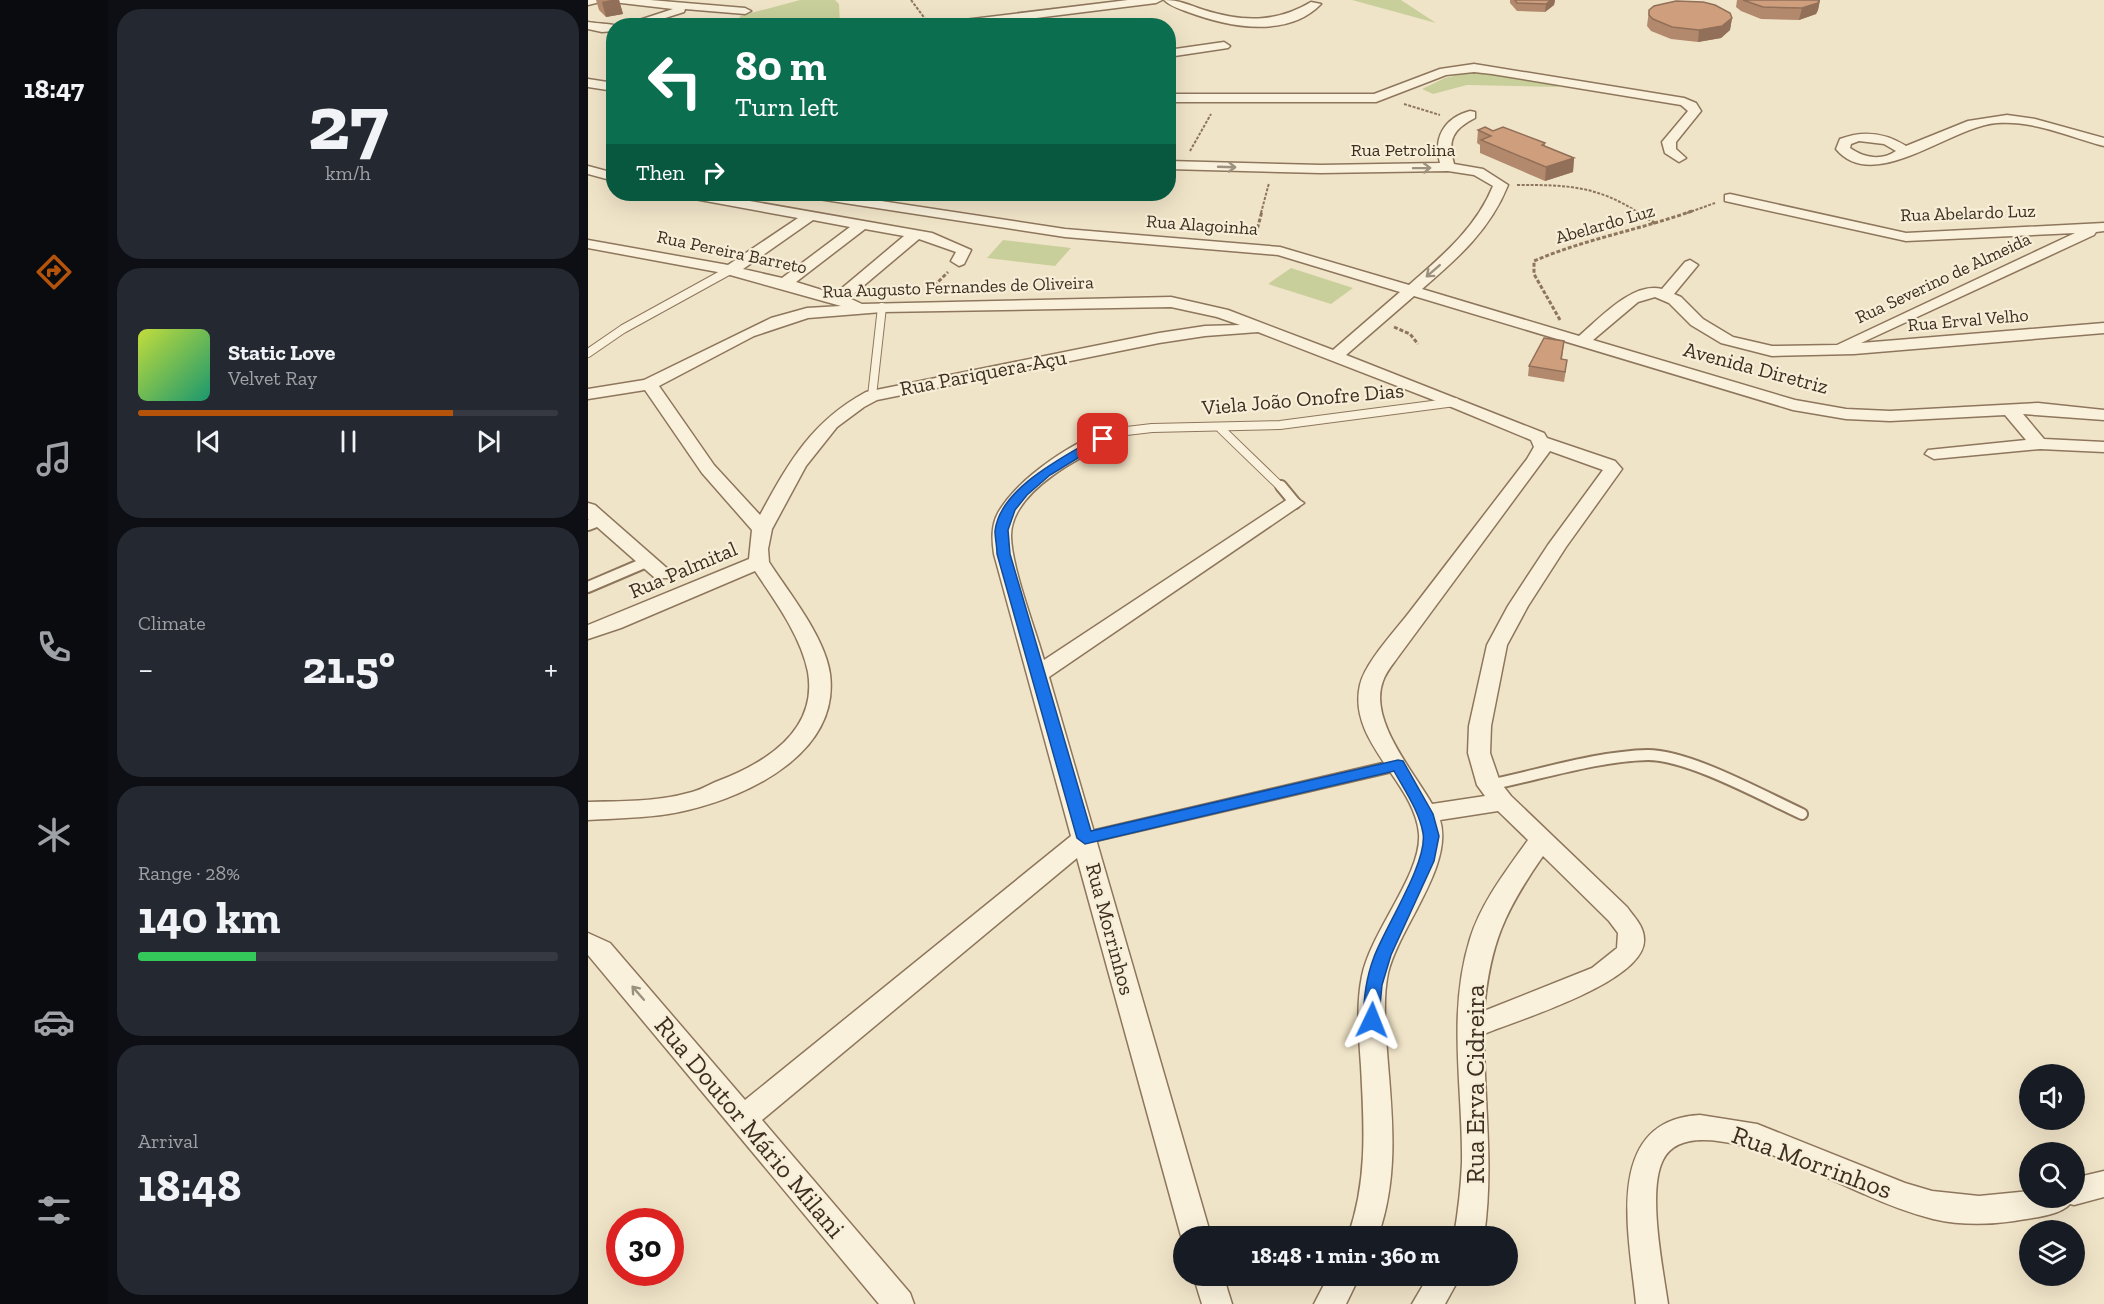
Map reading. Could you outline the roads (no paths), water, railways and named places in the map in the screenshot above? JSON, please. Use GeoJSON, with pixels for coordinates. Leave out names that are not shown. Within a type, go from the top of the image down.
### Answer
{"type":"FeatureCollection","features":[{"type":"Feature","properties":{"kind":"street"},"geometry":{"type":"LineString","coordinates":[[588,2],[599,0]]}},
{"type":"Feature","properties":{"kind":"street"},"geometry":{"type":"LineString","coordinates":[[609,0],[745,11]]}},
{"type":"Feature","properties":{"kind":"street"},"geometry":{"type":"LineString","coordinates":[[1006,18],[1156,0]]}},
{"type":"Feature","properties":{"kind":"street"},"geometry":{"type":"LineString","coordinates":[[1169,0],[1207,15],[1252,21],[1279,21],[1315,4]]}},
{"type":"Feature","properties":{"kind":"street"},"geometry":{"type":"LineString","coordinates":[[653,18],[693,6]]}},
{"type":"Feature","properties":{"kind":"street"},"geometry":{"type":"LineString","coordinates":[[588,25],[606,29]]}},
{"type":"Feature","properties":{"kind":"street"},"geometry":{"type":"LineString","coordinates":[[1176,53],[1224,46]]}},
{"type":"Feature","properties":{"kind":"street"},"geometry":{"type":"LineString","coordinates":[[1176,98],[1356,99],[1381,96],[1444,72],[1474,68],[1684,102],[1695,111],[1669,142],[1670,150],[1678,158]]}},
{"type":"Feature","properties":{"kind":"street"},"geometry":{"type":"LineString","coordinates":[[588,83],[606,86]]}},
{"type":"Feature","properties":{"kind":"street"},"geometry":{"type":"LineString","coordinates":[[1448,167],[1442,147],[1443,137],[1464,118]]}},
{"type":"Feature","properties":{"kind":"street"},"geometry":{"type":"LineString","coordinates":[[1905,151],[1973,124],[1998,118],[2099,141],[2104,126]]}},
{"type":"Feature","properties":{"kind":"street"},"geometry":{"type":"LineString","coordinates":[[588,161],[606,164]]}},
{"type":"Feature","properties":{"kind":"street","name":"Rua Petrolina"},"geometry":{"type":"LineString","coordinates":[[1176,166],[1274,168],[1448,167],[1478,172],[1501,185],[1499,196],[1480,226],[1456,252],[1409,291]]}},
{"type":"Feature","properties":{"kind":"street"},"geometry":{"type":"LineString","coordinates":[[588,170],[606,175]]}},
{"type":"Feature","properties":{"kind":"street","name":"Rua Abelardo Luz"},"geometry":{"type":"LineString","coordinates":[[1730,198],[1906,237],[2102,227]]}},
{"type":"Feature","properties":{"kind":"street"},"geometry":{"type":"LineString","coordinates":[[730,201],[916,234],[959,246],[965,253],[959,261]]}},
{"type":"Feature","properties":{"kind":"street","name":"Rua Alagoinha"},"geometry":{"type":"LineString","coordinates":[[854,201],[1007,226],[1102,237],[1253,247],[1304,257],[1573,341]]}},
{"type":"Feature","properties":{"kind":"street"},"geometry":{"type":"LineString","coordinates":[[921,201],[951,217]]}},
{"type":"Feature","properties":{"kind":"street"},"geometry":{"type":"LineString","coordinates":[[732,269],[811,215]]}},
{"type":"Feature","properties":{"kind":"street"},"geometry":{"type":"LineString","coordinates":[[787,282],[863,224]]}},
{"type":"Feature","properties":{"kind":"street","name":"Rua Severino de Almeida"},"geometry":{"type":"LineString","coordinates":[[1835,350],[2102,227]]}},
{"type":"Feature","properties":{"kind":"street"},"geometry":{"type":"LineString","coordinates":[[838,299],[916,234]]}},
{"type":"Feature","properties":{"kind":"street","name":"Rua Pereira Barreto"},"geometry":{"type":"LineString","coordinates":[[588,244],[732,269],[787,282],[864,308]]}},
{"type":"Feature","properties":{"kind":"street"},"geometry":{"type":"LineString","coordinates":[[1573,341],[1632,299],[1656,292],[1666,294],[1690,265]]}},
{"type":"Feature","properties":{"kind":"street"},"geometry":{"type":"LineString","coordinates":[[1335,356],[1409,291]]}},
{"type":"Feature","properties":{"kind":"street","name":"Rua Erval Velho"},"geometry":{"type":"LineString","coordinates":[[1666,294],[1710,331],[1727,340],[1772,351],[1835,350],[2104,328]]}},
{"type":"Feature","properties":{"kind":"street","name":"Rua Augusto Fernandes de Oliveira"},"geometry":{"type":"LineString","coordinates":[[588,394],[649,384],[777,321],[807,313],[882,307],[1171,302],[1204,307],[1455,402],[1532,434],[1542,442],[1609,465],[1612,469],[1518,606],[1497,645],[1480,726],[1479,753],[1496,794]]}},
{"type":"Feature","properties":{"kind":"street","name":"Rua Pariquera-Açu"},"geometry":{"type":"LineString","coordinates":[[762,529],[789,480],[815,442],[843,413],[872,396],[1159,338],[1205,331],[1269,332]]}},
{"type":"Feature","properties":{"kind":"street","name":"Avenida Diretriz"},"geometry":{"type":"LineString","coordinates":[[1573,341],[1793,405],[1846,414],[1890,416],[2038,408],[2104,415]]}},
{"type":"Feature","properties":{"kind":"street","name":"Rua Palmital"},"geometry":{"type":"LineString","coordinates":[[588,632],[759,562],[758,549],[762,529],[708,469],[649,384]]}},
{"type":"Feature","properties":{"kind":"street"},"geometry":{"type":"LineString","coordinates":[[2008,408],[2039,444]]}},
{"type":"Feature","properties":{"kind":"street","name":"Rua Morrinhos"},"geometry":{"type":"LineString","coordinates":[[1118,432],[1080,451],[1022,492],[1009,510],[1002,530],[1004,554],[1193,1226]]}},
{"type":"Feature","properties":{"kind":"street"},"geometry":{"type":"LineString","coordinates":[[1366,1226],[1376,1193],[1378,1163],[1371,1037],[1373,985],[1383,955],[1426,861],[1432,836],[1426,814],[1372,721],[1368,700],[1372,682],[1390,652],[1535,461],[1544,447],[1542,442]]}},
{"type":"Feature","properties":{"kind":"street"},"geometry":{"type":"LineString","coordinates":[[1934,454],[2039,444],[2078,443],[2104,447]]}},
{"type":"Feature","properties":{"kind":"street"},"geometry":{"type":"LineString","coordinates":[[1038,674],[1295,503]]}},
{"type":"Feature","properties":{"kind":"street"},"geometry":{"type":"LineString","coordinates":[[592,518],[656,568]]}},
{"type":"Feature","properties":{"kind":"street"},"geometry":{"type":"LineString","coordinates":[[588,811],[689,802],[751,779],[782,761],[809,731],[818,700],[819,673],[789,608],[759,562]]}},
{"type":"Feature","properties":{"kind":"street"},"geometry":{"type":"LineString","coordinates":[[1426,814],[1496,794],[1618,914],[1630,930],[1632,941],[1628,954],[1601,975],[1472,1027]]}},
{"type":"Feature","properties":{"kind":"street"},"geometry":{"type":"LineString","coordinates":[[744,1118],[1085,838]]}},
{"type":"Feature","properties":{"kind":"street","name":"Rua Erva Cidreira"},"geometry":{"type":"LineString","coordinates":[[1470,1226],[1477,1178],[1472,985],[1483,937],[1512,882],[1541,840]]}},
{"type":"Feature","properties":{"kind":"street","name":"Rua Doutor Mário Milani"},"geometry":{"type":"LineString","coordinates":[[594,947],[744,1118],[899,1304]]}},
{"type":"Feature","properties":{"kind":"street","name":"Rua Morrinhos"},"geometry":{"type":"LineString","coordinates":[[1652,1304],[1644,1185],[1650,1152],[1671,1134],[1698,1127],[1732,1131],[1784,1147],[1884,1189],[1934,1205],[1989,1211],[2019,1205]]}},
{"type":"Feature","properties":{"kind":"street"},"geometry":{"type":"LineString","coordinates":[[2085,1189],[2104,1184]]}},
{"type":"Feature","properties":{"kind":"street"},"geometry":{"type":"LineString","coordinates":[[1211,1286],[1217,1304]]}},
{"type":"Feature","properties":{"kind":"street"},"geometry":{"type":"LineString","coordinates":[[1330,1304],[1339,1286]]}},
{"type":"Feature","properties":{"kind":"street"},"geometry":{"type":"LineString","coordinates":[[1428,1304],[1439,1286]]}},
{"type":"Feature","properties":{"kind":"lane"},"geometry":{"type":"LineString","coordinates":[[588,353],[623,329],[732,269]]}},
{"type":"Feature","properties":{"kind":"lane"},"geometry":{"type":"LineString","coordinates":[[872,396],[882,307]]}},
{"type":"Feature","properties":{"kind":"lane","name":"Viela João Onofre Dias"},"geometry":{"type":"LineString","coordinates":[[1118,432],[1166,426],[1221,429],[1455,402]]}},
{"type":"Feature","properties":{"kind":"lane"},"geometry":{"type":"LineString","coordinates":[[1221,429],[1291,496],[1295,503]]}},
{"type":"Feature","properties":{"kind":"lane"},"geometry":{"type":"LineString","coordinates":[[588,587],[656,568]]}},
{"type":"Feature","properties":{"kind":"lane"},"geometry":{"type":"LineString","coordinates":[[1496,794],[1608,760],[1649,755],[1697,768],[1802,814]]}},
{"type":"Feature","properties":{"kind":"lane"},"geometry":{"type":"LineString","coordinates":[[1085,838],[1398,765]]}}]}
